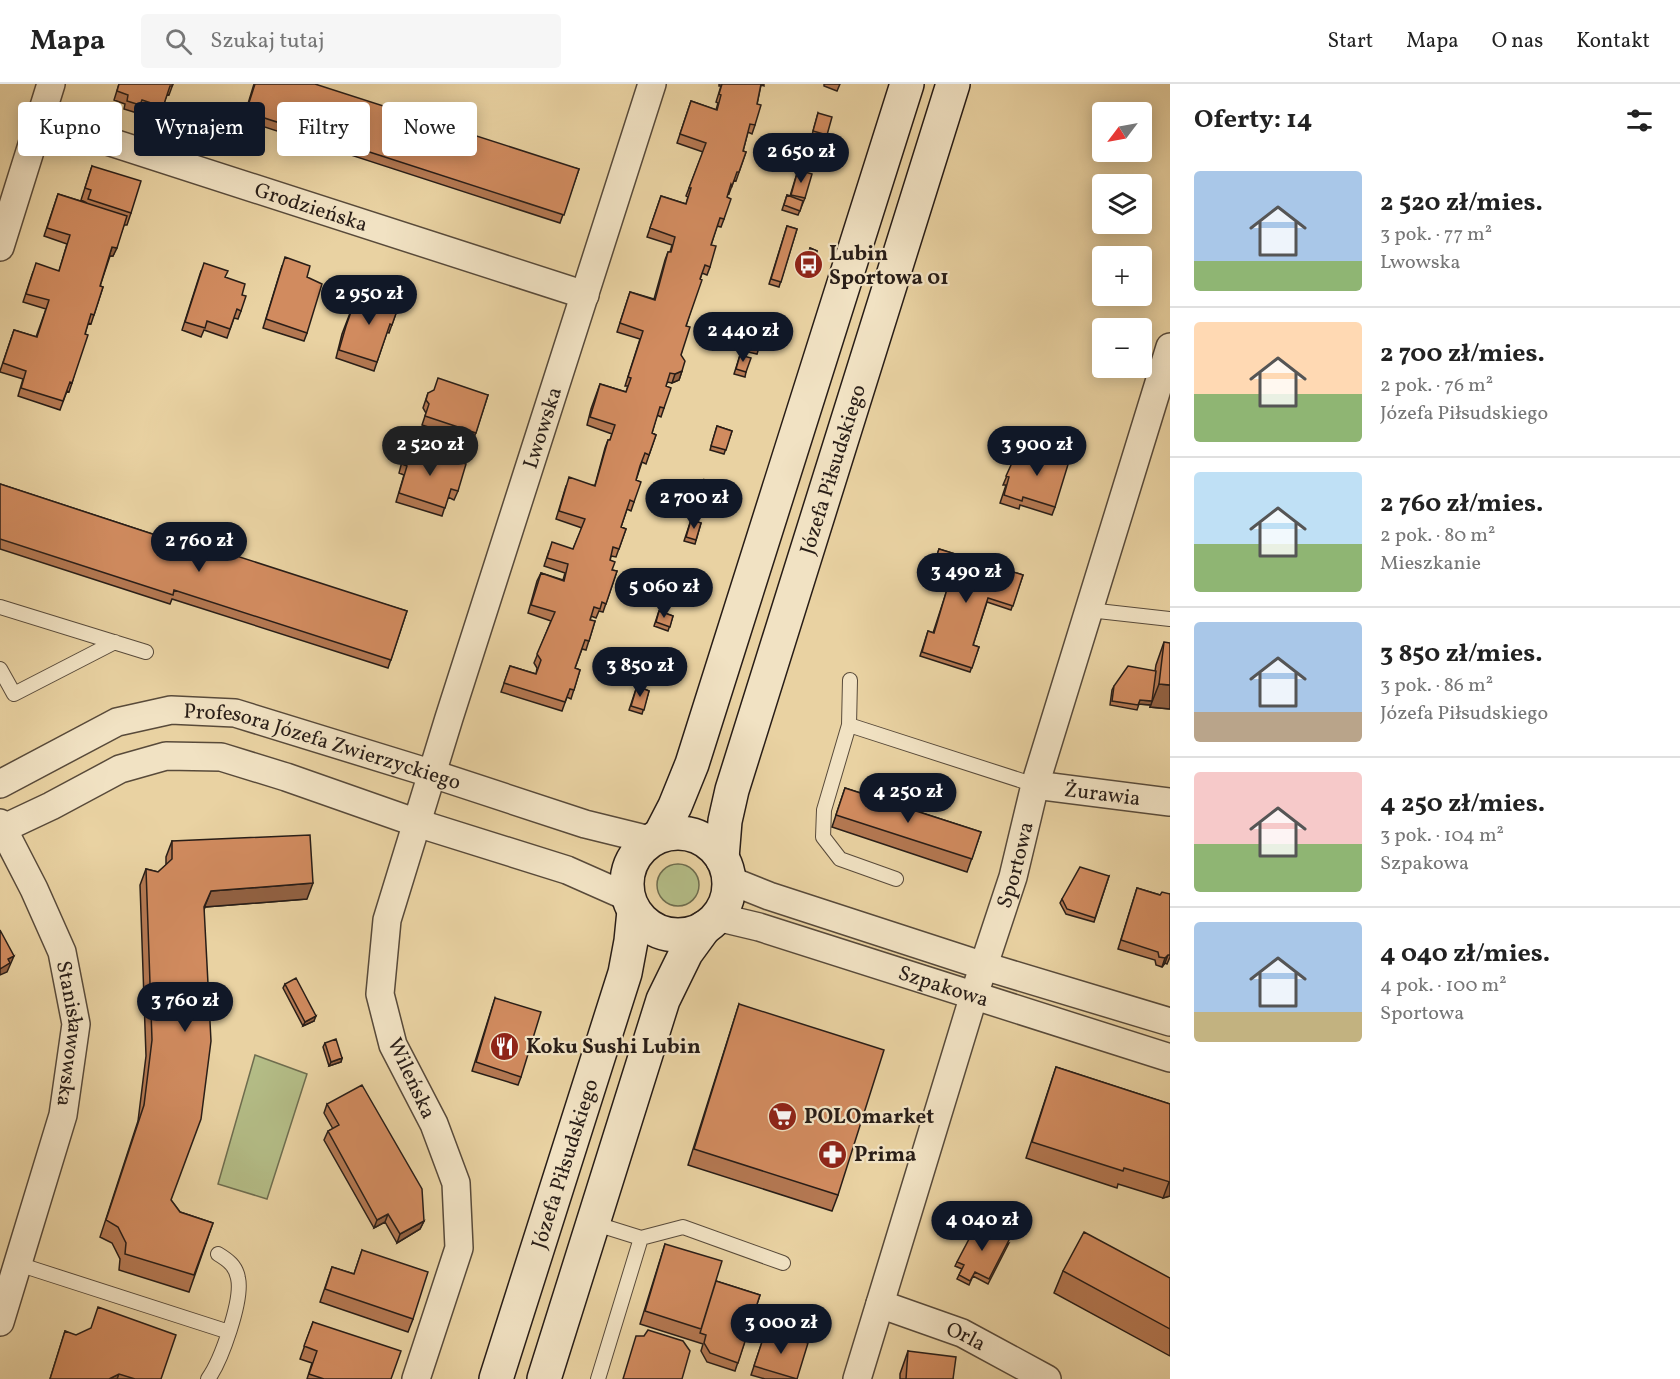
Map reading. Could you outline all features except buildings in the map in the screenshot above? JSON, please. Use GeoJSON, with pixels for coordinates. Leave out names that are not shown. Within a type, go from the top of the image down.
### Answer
{"type":"FeatureCollection","features":[{"type":"Feature","properties":{"kind":"street"},"geometry":{"type":"LineString","coordinates":[[45,102],[51,84]]}},
{"type":"Feature","properties":{"kind":"street","name":"Lwowska"},"geometry":{"type":"LineString","coordinates":[[433,774],[652,84]]}},
{"type":"Feature","properties":{"kind":"street"},"geometry":{"type":"LineString","coordinates":[[711,922],[691,934],[674,935],[658,932],[644,923],[631,904],[626,880],[630,864],[638,851],[655,838],[675,806],[692,764],[907,84]]}},
{"type":"Feature","properties":{"kind":"street","name":"Józefa Piłsudskiego"},"geometry":{"type":"LineString","coordinates":[[726,869],[725,821],[732,790],[953,84]]}},
{"type":"Feature","properties":{"kind":"street","name":"Grodzieńska"},"geometry":{"type":"LineString","coordinates":[[122,146],[585,295]]}},
{"type":"Feature","properties":{"kind":"street"},"geometry":{"type":"LineString","coordinates":[[0,247],[28,156]]}},
{"type":"Feature","properties":{"kind":"street","name":"Sportowa"},"geometry":{"type":"LineString","coordinates":[[857,1379],[974,995],[1013,877],[1035,785],[1170,347]]}},
{"type":"Feature","properties":{"kind":"street","name":"Profesora Józefa Zwierzyckiego"},"geometry":{"type":"LineString","coordinates":[[0,784],[117,722],[171,710],[235,713],[585,824],[655,838]]}},
{"type":"Feature","properties":{"kind":"street","name":"Profesora Józefa Zwierzyckiego"},"geometry":{"type":"LineString","coordinates":[[1,827],[120,769],[166,756],[221,757],[417,823],[567,870],[631,904]]}},
{"type":"Feature","properties":{"kind":"street","name":"Wileńska"},"geometry":{"type":"LineString","coordinates":[[416,1379],[459,1248],[456,1183],[434,1124],[393,1045],[380,994],[387,920],[433,774]]}},
{"type":"Feature","properties":{"kind":"street","name":"Żurawia"},"geometry":{"type":"LineString","coordinates":[[1035,785],[1170,802]]}},
{"type":"Feature","properties":{"kind":"street","name":"Stanisławowska"},"geometry":{"type":"LineString","coordinates":[[0,1322],[63,1114],[76,1024],[62,952],[34,889],[1,827]]}},
{"type":"Feature","properties":{"kind":"street"},"geometry":{"type":"LineString","coordinates":[[544,1379],[663,1000],[686,953],[724,906],[729,893],[726,869],[711,844],[696,835],[678,832],[655,838]]}},
{"type":"Feature","properties":{"kind":"street","name":"Szpakowa"},"geometry":{"type":"LineString","coordinates":[[726,869],[769,896],[984,966],[1170,1022]]}},
{"type":"Feature","properties":{"kind":"street","name":"Józefa Piłsudskiego"},"geometry":{"type":"LineString","coordinates":[[496,1379],[625,973],[631,941],[631,904]]}},
{"type":"Feature","properties":{"kind":"street","name":"Szpakowa"},"geometry":{"type":"LineString","coordinates":[[711,922],[759,927],[1170,1058]]}},
{"type":"Feature","properties":{"kind":"street","name":"Orla"},"geometry":{"type":"LineString","coordinates":[[880,1304],[962,1333],[1047,1379]]}},
{"type":"Feature","properties":{"kind":"lane"},"geometry":{"type":"LineString","coordinates":[[0,607],[146,652]]}},
{"type":"Feature","properties":{"kind":"lane"},"geometry":{"type":"LineString","coordinates":[[1089,610],[1170,619]]}},
{"type":"Feature","properties":{"kind":"lane"},"geometry":{"type":"LineString","coordinates":[[0,669],[14,694],[115,642]]}},
{"type":"Feature","properties":{"kind":"lane"},"geometry":{"type":"LineString","coordinates":[[850,680],[849,725],[824,810],[823,837],[840,859],[896,879]]}},
{"type":"Feature","properties":{"kind":"lane"},"geometry":{"type":"LineString","coordinates":[[849,725],[1035,785]]}},
{"type":"Feature","properties":{"kind":"lane"},"geometry":{"type":"LineString","coordinates":[[593,1223],[641,1238],[683,1227],[783,1263]]}},
{"type":"Feature","properties":{"kind":"lane"},"geometry":{"type":"LineString","coordinates":[[598,1379],[641,1238]]}},
{"type":"Feature","properties":{"kind":"lane"},"geometry":{"type":"LineString","coordinates":[[208,1379],[229,1332],[239,1294],[238,1277],[230,1262],[218,1254]]}},
{"type":"Feature","properties":{"kind":"lane"},"geometry":{"type":"LineString","coordinates":[[18,1264],[229,1332]]}},
{"type":"Feature","properties":{"kind":"green space"},"geometry":{"type":"Polygon","coordinates":[[[678,864],[693,870],[699,885],[693,900],[678,906],[663,900],[657,885],[663,870],[678,864]]]}},
{"type":"Feature","properties":{"kind":"green space"},"geometry":{"type":"Polygon","coordinates":[[[255,1055],[307,1074],[267,1199],[218,1184],[255,1055]]]}},
{"type":"Feature","properties":{"kind":"place","name":"Lubin Sportowa 01"},"geometry":{"type":"Point","coordinates":[808,265]}},
{"type":"Feature","properties":{"kind":"place","name":"Koku Sushi Lubin"},"geometry":{"type":"Point","coordinates":[505,1046]}},
{"type":"Feature","properties":{"kind":"place","name":"POLOmarket"},"geometry":{"type":"Point","coordinates":[783,1116]}},
{"type":"Feature","properties":{"kind":"place","name":"Prima"},"geometry":{"type":"Point","coordinates":[833,1154]}}]}
